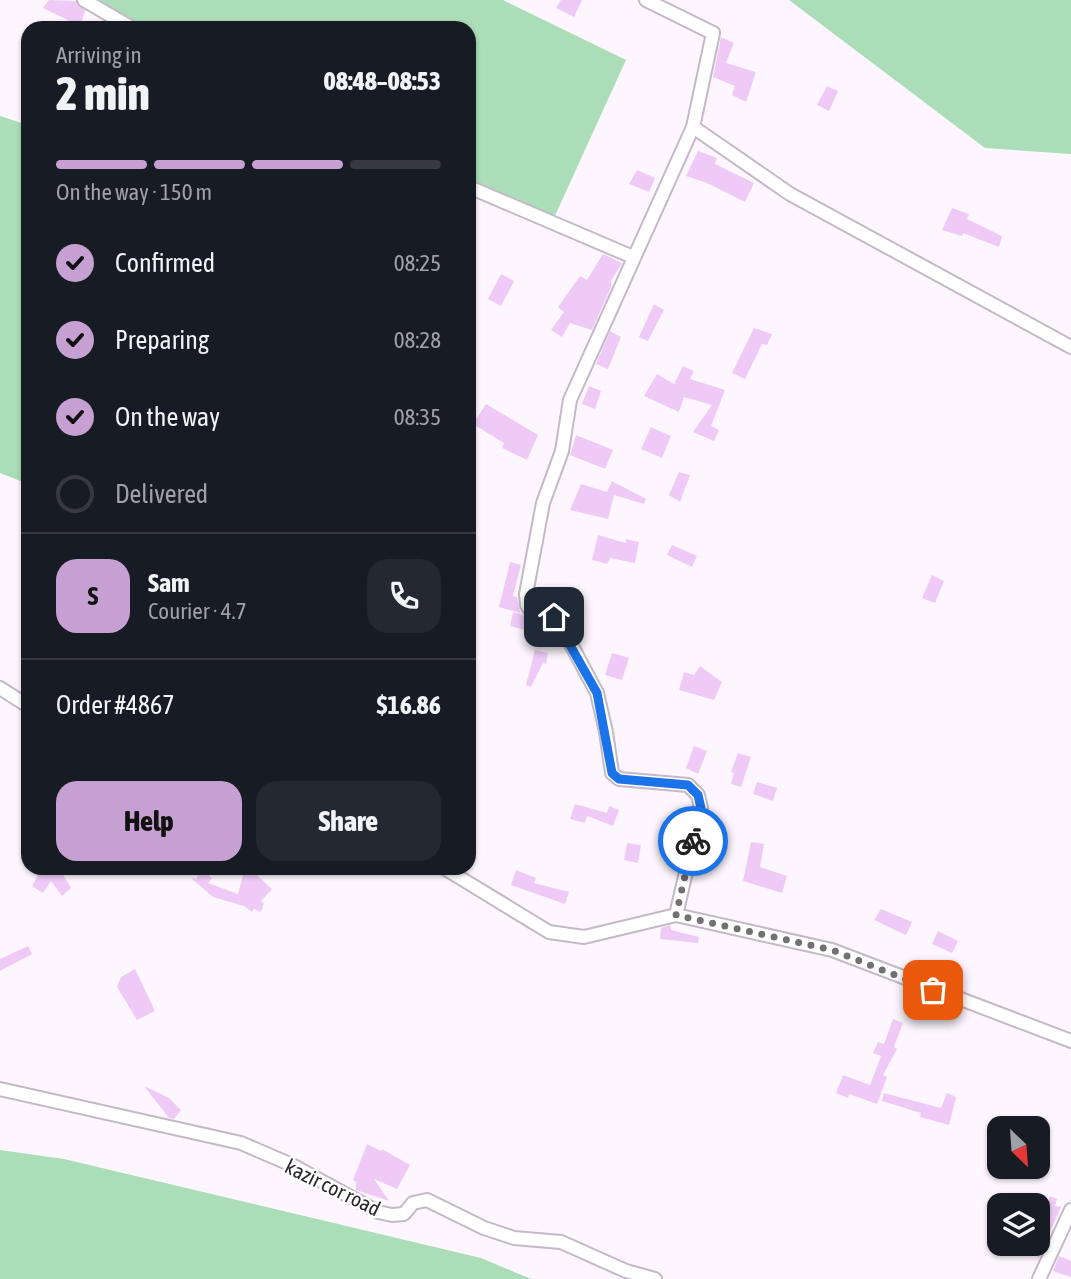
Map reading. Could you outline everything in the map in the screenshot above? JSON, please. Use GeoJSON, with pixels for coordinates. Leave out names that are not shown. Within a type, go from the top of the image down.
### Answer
{"type":"FeatureCollection","features":[{"type":"Feature","properties":{"kind":"street"},"geometry":{"type":"LineString","coordinates":[[84,0],[120,21]]}},
{"type":"Feature","properties":{"kind":"street"},"geometry":{"type":"LineString","coordinates":[[646,0],[713,33],[693,127],[570,400],[562,451],[542,503],[526,594],[527,605],[534,616],[554,617],[559,622],[597,693],[612,773],[619,779],[688,785],[698,795],[701,808],[676,915]]}},
{"type":"Feature","properties":{"kind":"street"},"geometry":{"type":"LineString","coordinates":[[693,127],[790,194],[1071,347]]}},
{"type":"Feature","properties":{"kind":"street"},"geometry":{"type":"LineString","coordinates":[[476,190],[633,257]]}},
{"type":"Feature","properties":{"kind":"street"},"geometry":{"type":"LineString","coordinates":[[0,688],[21,702]]}},
{"type":"Feature","properties":{"kind":"street"},"geometry":{"type":"LineString","coordinates":[[455,875],[549,932],[584,937],[676,915],[832,950],[1071,1041]]}},
{"type":"Feature","properties":{"kind":"street","name":"kazir cor road"},"geometry":{"type":"LineString","coordinates":[[0,1088],[241,1143],[292,1165],[378,1212],[404,1214],[413,1203],[427,1199],[484,1228],[514,1238],[561,1242],[626,1271],[654,1279]]}},
{"type":"Feature","properties":{"kind":"street"},"geometry":{"type":"LineString","coordinates":[[1039,1279],[1071,1210]]}},
{"type":"Feature","properties":{"kind":"green space"},"geometry":{"type":"Polygon","coordinates":[[[96,0],[503,0],[626,60],[553,220],[476,186],[476,21],[131,21],[96,0]]]}},
{"type":"Feature","properties":{"kind":"green space"},"geometry":{"type":"Polygon","coordinates":[[[789,0],[1071,0],[1071,154],[985,148],[789,0]]]}},
{"type":"Feature","properties":{"kind":"green space"},"geometry":{"type":"Polygon","coordinates":[[[0,116],[21,123],[21,481],[0,473],[0,116]]]}},
{"type":"Feature","properties":{"kind":"green space"},"geometry":{"type":"Polygon","coordinates":[[[0,1150],[64,1159],[481,1258],[531,1279],[0,1279],[0,1150]]]}},
{"type":"Feature","properties":{"kind":"building"},"geometry":{"type":"Polygon","coordinates":[[[49,0],[76,1],[85,11],[82,21],[70,21],[43,8],[49,0]]]}},
{"type":"Feature","properties":{"kind":"building"},"geometry":{"type":"Polygon","coordinates":[[[561,0],[582,0],[574,17],[556,8],[561,0]]]}},
{"type":"Feature","properties":{"kind":"building"},"geometry":{"type":"Polygon","coordinates":[[[721,37],[734,43],[726,63],[756,72],[746,102],[732,95],[735,86],[713,77],[721,37]]]}},
{"type":"Feature","properties":{"kind":"building"},"geometry":{"type":"Polygon","coordinates":[[[827,86],[838,91],[829,111],[817,105],[827,86]]]}},
{"type":"Feature","properties":{"kind":"building"},"geometry":{"type":"Polygon","coordinates":[[[698,151],[717,158],[715,164],[754,183],[745,202],[686,176],[698,151]]]}},
{"type":"Feature","properties":{"kind":"building"},"geometry":{"type":"Polygon","coordinates":[[[637,170],[655,178],[649,192],[629,184],[637,170]]]}},
{"type":"Feature","properties":{"kind":"building"},"geometry":{"type":"Polygon","coordinates":[[[952,208],[969,214],[967,219],[1002,236],[999,247],[963,233],[962,236],[942,230],[952,208]]]}},
{"type":"Feature","properties":{"kind":"building"},"geometry":{"type":"Polygon","coordinates":[[[603,254],[622,263],[611,281],[611,287],[592,330],[570,323],[562,337],[551,330],[564,312],[558,307],[580,276],[587,280],[603,254]]]}},
{"type":"Feature","properties":{"kind":"building"},"geometry":{"type":"Polygon","coordinates":[[[501,274],[514,281],[501,306],[488,299],[501,274]]]}},
{"type":"Feature","properties":{"kind":"building"},"geometry":{"type":"Polygon","coordinates":[[[654,304],[664,310],[648,341],[639,337],[654,304]]]}},
{"type":"Feature","properties":{"kind":"building"},"geometry":{"type":"Polygon","coordinates":[[[754,328],[772,334],[767,345],[762,344],[745,379],[732,373],[754,328]]]}},
{"type":"Feature","properties":{"kind":"building"},"geometry":{"type":"Polygon","coordinates":[[[610,331],[621,337],[608,369],[596,364],[610,331]]]}},
{"type":"Feature","properties":{"kind":"building"},"geometry":{"type":"Polygon","coordinates":[[[683,366],[694,371],[690,379],[725,390],[711,426],[719,430],[714,441],[693,432],[712,405],[684,397],[679,412],[644,396],[657,374],[674,384],[683,366]]]}},
{"type":"Feature","properties":{"kind":"building"},"geometry":{"type":"Polygon","coordinates":[[[589,386],[601,391],[595,409],[582,404],[589,386]]]}},
{"type":"Feature","properties":{"kind":"building"},"geometry":{"type":"Polygon","coordinates":[[[486,404],[538,435],[527,460],[502,448],[504,443],[476,426],[476,419],[486,404]]]}},
{"type":"Feature","properties":{"kind":"building"},"geometry":{"type":"Polygon","coordinates":[[[651,427],[671,436],[662,458],[641,449],[651,427]]]}},
{"type":"Feature","properties":{"kind":"building"},"geometry":{"type":"Polygon","coordinates":[[[576,435],[613,450],[605,469],[570,455],[576,435]]]}},
{"type":"Feature","properties":{"kind":"building"},"geometry":{"type":"Polygon","coordinates":[[[679,472],[690,475],[680,502],[669,495],[679,472]]]}},
{"type":"Feature","properties":{"kind":"building"},"geometry":{"type":"Polygon","coordinates":[[[612,481],[646,499],[644,504],[614,495],[608,519],[570,510],[581,484],[607,492],[612,481]]]}},
{"type":"Feature","properties":{"kind":"building"},"geometry":{"type":"Polygon","coordinates":[[[598,535],[626,543],[626,539],[639,542],[635,563],[610,558],[607,564],[592,560],[598,535]]]}},
{"type":"Feature","properties":{"kind":"building"},"geometry":{"type":"Polygon","coordinates":[[[672,545],[697,556],[692,567],[667,555],[672,545]]]}},
{"type":"Feature","properties":{"kind":"building"},"geometry":{"type":"Polygon","coordinates":[[[510,562],[521,565],[513,596],[517,597],[520,613],[499,607],[510,562]]]}},
{"type":"Feature","properties":{"kind":"building"},"geometry":{"type":"Polygon","coordinates":[[[932,575],[944,581],[935,603],[922,598],[932,575]]]}},
{"type":"Feature","properties":{"kind":"building"},"geometry":{"type":"Polygon","coordinates":[[[513,612],[523,615],[534,625],[532,632],[510,626],[513,612]]]}},
{"type":"Feature","properties":{"kind":"building"},"geometry":{"type":"Polygon","coordinates":[[[535,650],[548,653],[546,664],[543,663],[531,687],[526,685],[535,650]]]}},
{"type":"Feature","properties":{"kind":"building"},"geometry":{"type":"Polygon","coordinates":[[[612,653],[629,658],[622,680],[605,675],[612,653]]]}},
{"type":"Feature","properties":{"kind":"building"},"geometry":{"type":"Polygon","coordinates":[[[700,666],[722,682],[714,700],[679,690],[684,672],[694,675],[700,666]]]}},
{"type":"Feature","properties":{"kind":"building"},"geometry":{"type":"Polygon","coordinates":[[[694,746],[707,751],[698,774],[686,768],[694,746]]]}},
{"type":"Feature","properties":{"kind":"building"},"geometry":{"type":"Polygon","coordinates":[[[738,753],[751,757],[741,787],[731,784],[734,773],[731,772],[738,753]]]}},
{"type":"Feature","properties":{"kind":"building"},"geometry":{"type":"Polygon","coordinates":[[[757,782],[777,788],[773,801],[753,794],[757,782]]]}},
{"type":"Feature","properties":{"kind":"building"},"geometry":{"type":"Polygon","coordinates":[[[575,804],[607,813],[609,806],[619,810],[613,826],[587,816],[585,823],[570,819],[575,804]]]}},
{"type":"Feature","properties":{"kind":"building"},"geometry":{"type":"Polygon","coordinates":[[[751,842],[764,844],[760,867],[787,876],[782,893],[743,881],[751,842]]]}},
{"type":"Feature","properties":{"kind":"building"},"geometry":{"type":"Polygon","coordinates":[[[627,843],[641,845],[638,863],[624,860],[627,843]]]}},
{"type":"Feature","properties":{"kind":"building"},"geometry":{"type":"Polygon","coordinates":[[[516,870],[536,878],[534,883],[569,892],[565,904],[511,885],[516,870]]]}},
{"type":"Feature","properties":{"kind":"building"},"geometry":{"type":"Polygon","coordinates":[[[38,875],[63,875],[71,888],[62,896],[51,881],[43,893],[32,886],[38,875]]]}},
{"type":"Feature","properties":{"kind":"building"},"geometry":{"type":"Polygon","coordinates":[[[208,875],[212,878],[208,883],[238,894],[243,875],[257,875],[272,889],[261,901],[264,903],[261,912],[254,909],[252,912],[244,906],[213,897],[191,878],[208,875]]]}},
{"type":"Feature","properties":{"kind":"building"},"geometry":{"type":"Polygon","coordinates":[[[881,909],[912,922],[906,935],[874,920],[881,909]]]}},
{"type":"Feature","properties":{"kind":"building"},"geometry":{"type":"Polygon","coordinates":[[[670,925],[671,930],[699,937],[698,943],[660,939],[661,928],[670,925]]]}},
{"type":"Feature","properties":{"kind":"building"},"geometry":{"type":"Polygon","coordinates":[[[938,931],[958,941],[952,953],[932,944],[938,931]]]}},
{"type":"Feature","properties":{"kind":"building"},"geometry":{"type":"Polygon","coordinates":[[[28,946],[32,954],[0,971],[0,959],[28,946]]]}},
{"type":"Feature","properties":{"kind":"building"},"geometry":{"type":"Polygon","coordinates":[[[135,969],[155,1011],[137,1020],[117,987],[121,977],[135,969]]]}},
{"type":"Feature","properties":{"kind":"building"},"geometry":{"type":"Polygon","coordinates":[[[893,1019],[903,1023],[894,1047],[897,1049],[883,1075],[887,1077],[877,1104],[849,1094],[848,1098],[836,1093],[843,1075],[870,1085],[881,1056],[873,1053],[878,1042],[884,1044],[893,1019]]]}},
{"type":"Feature","properties":{"kind":"building"},"geometry":{"type":"Polygon","coordinates":[[[144,1086],[169,1098],[181,1110],[174,1119],[169,1118],[144,1086]]]}},
{"type":"Feature","properties":{"kind":"building"},"geometry":{"type":"Polygon","coordinates":[[[884,1093],[941,1108],[947,1093],[956,1097],[949,1125],[920,1117],[921,1113],[882,1101],[884,1093]]]}},
{"type":"Feature","properties":{"kind":"building"},"geometry":{"type":"Polygon","coordinates":[[[367,1144],[410,1165],[397,1189],[374,1179],[389,1201],[356,1190],[356,1182],[353,1180],[367,1144]]]}},
{"type":"Feature","properties":{"kind":"building"},"geometry":{"type":"Polygon","coordinates":[[[1050,1196],[1057,1199],[1055,1206],[1061,1207],[1050,1232],[1050,1196]]]}},
{"type":"Feature","properties":{"kind":"building"},"geometry":{"type":"Polygon","coordinates":[[[1059,1256],[1071,1261],[1071,1277],[1053,1271],[1059,1256]]]}},
{"type":"Feature","properties":{"kind":"way so far"},"geometry":{"type":"LineString","coordinates":[[693,841],[676,915],[832,950],[933,990]]}},
{"type":"Feature","properties":{"kind":"route"},"geometry":{"type":"LineString","coordinates":[[554,617],[597,693],[612,773],[619,779],[688,785],[698,795],[701,808],[693,841]]}}]}
